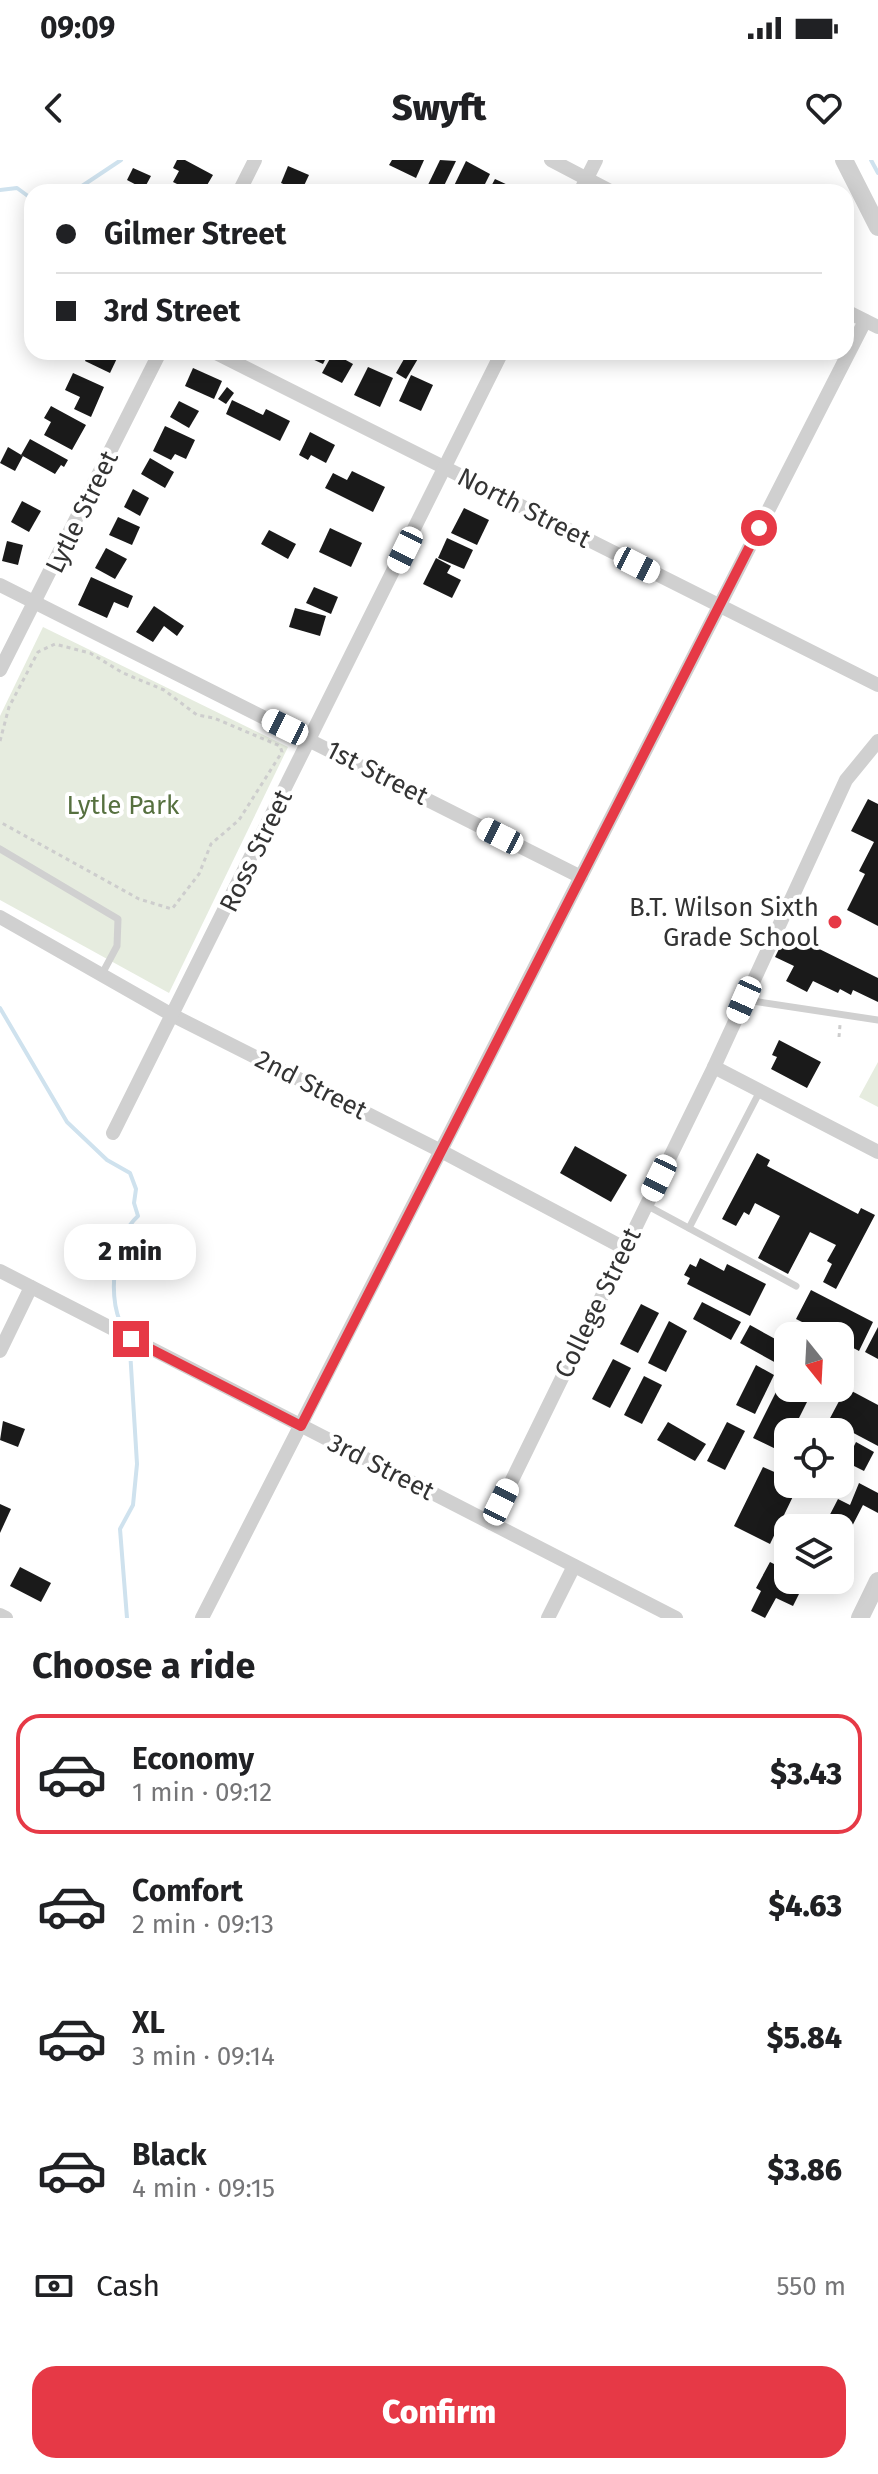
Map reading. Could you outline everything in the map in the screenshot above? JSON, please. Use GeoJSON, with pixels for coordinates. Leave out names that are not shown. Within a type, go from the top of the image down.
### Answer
{"type":"FeatureCollection","features":[{"type":"Feature","properties":{"kind":"street"},"geometry":{"type":"LineString","coordinates":[[243,184],[255,160]]}},
{"type":"Feature","properties":{"kind":"street"},"geometry":{"type":"LineString","coordinates":[[551,160],[582,184]]}},
{"type":"Feature","properties":{"kind":"street"},"geometry":{"type":"LineString","coordinates":[[584,184],[596,160]]}},
{"type":"Feature","properties":{"kind":"street"},"geometry":{"type":"LineString","coordinates":[[844,160],[878,227]]}},
{"type":"Feature","properties":{"kind":"street"},"geometry":{"type":"LineString","coordinates":[[854,315],[872,324],[854,357]]}},
{"type":"Feature","properties":{"kind":"street","name":"Lytle Street"},"geometry":{"type":"LineString","coordinates":[[0,670],[36,604],[156,360]]}},
{"type":"Feature","properties":{"kind":"street","name":"North Street"},"geometry":{"type":"LineString","coordinates":[[230,360],[878,685]]}},
{"type":"Feature","properties":{"kind":"street","name":"Ross Street"},"geometry":{"type":"LineString","coordinates":[[113,1133],[174,1016],[498,360]]}},
{"type":"Feature","properties":{"kind":"street"},"geometry":{"type":"LineString","coordinates":[[202,1618],[719,606],[852,360]]}},
{"type":"Feature","properties":{"kind":"street","name":"1st Street"},"geometry":{"type":"LineString","coordinates":[[0,585],[581,877]]}},
{"type":"Feature","properties":{"kind":"street","name":"College Street"},"geometry":{"type":"LineString","coordinates":[[491,1523],[714,1067],[846,780],[878,741]]}},
{"type":"Feature","properties":{"kind":"street","name":"2nd Street"},"geometry":{"type":"LineString","coordinates":[[0,917],[174,1016],[624,1248]]}},
{"type":"Feature","properties":{"kind":"street"},"geometry":{"type":"LineString","coordinates":[[714,1067],[878,1152]]}},
{"type":"Feature","properties":{"kind":"street","name":"3rd Street"},"geometry":{"type":"LineString","coordinates":[[0,1271],[676,1618]]}},
{"type":"Feature","properties":{"kind":"street"},"geometry":{"type":"LineString","coordinates":[[0,1351],[31,1287]]}},
{"type":"Feature","properties":{"kind":"street"},"geometry":{"type":"LineString","coordinates":[[548,1618],[574,1566]]}},
{"type":"Feature","properties":{"kind":"street"},"geometry":{"type":"LineString","coordinates":[[860,1618],[878,1581]]}},
{"type":"Feature","properties":{"kind":"street"},"geometry":{"type":"LineString","coordinates":[[0,1615],[6,1618]]}},
{"type":"Feature","properties":{"kind":"lane"},"geometry":{"type":"LineString","coordinates":[[0,849],[118,919],[117,946],[102,974]]}},
{"type":"Feature","properties":{"kind":"lane"},"geometry":{"type":"LineString","coordinates":[[744,1000],[878,1020]]}},
{"type":"Feature","properties":{"kind":"lane"},"geometry":{"type":"LineString","coordinates":[[689,1228],[760,1091]]}},
{"type":"Feature","properties":{"kind":"lane"},"geometry":{"type":"LineString","coordinates":[[646,1205],[796,1286]]}},
{"type":"Feature","properties":{"kind":"path"},"geometry":{"type":"LineString","coordinates":[[0,741],[9,707],[38,652],[55,644],[90,653],[123,673],[164,690],[197,715],[214,718],[280,746],[282,752],[239,820],[211,844],[199,874],[172,909],[139,899],[0,822]]}},
{"type":"Feature","properties":{"kind":"green space","name":"Lytle Park"},"geometry":{"type":"Polygon","coordinates":[[[43,627],[288,747],[169,993],[0,900],[0,716],[43,627]]]}},
{"type":"Feature","properties":{"kind":"green space"},"geometry":{"type":"Polygon","coordinates":[[[878,1062],[878,1107],[859,1097],[878,1062]]]}},
{"type":"Feature","properties":{"kind":"building"},"geometry":{"type":"Polygon","coordinates":[[[177,160],[185,160],[213,175],[208,184],[177,184],[173,182],[179,171],[173,168],[177,160]]]}},
{"type":"Feature","properties":{"kind":"building"},"geometry":{"type":"Polygon","coordinates":[[[392,160],[424,160],[416,178],[389,165],[392,160]]]}},
{"type":"Feature","properties":{"kind":"building"},"geometry":{"type":"Polygon","coordinates":[[[440,160],[456,161],[445,184],[428,184],[440,160]]]}},
{"type":"Feature","properties":{"kind":"building"},"geometry":{"type":"Polygon","coordinates":[[[466,161],[490,174],[485,184],[455,184],[466,161]]]}},
{"type":"Feature","properties":{"kind":"building"},"geometry":{"type":"Polygon","coordinates":[[[288,166],[309,175],[305,184],[281,183],[288,166]]]}},
{"type":"Feature","properties":{"kind":"building"},"geometry":{"type":"Polygon","coordinates":[[[133,168],[151,176],[147,184],[135,184],[127,180],[133,168]]]}},
{"type":"Feature","properties":{"kind":"building"},"geometry":{"type":"Polygon","coordinates":[[[85,360],[116,360],[110,373],[85,360]]]}},
{"type":"Feature","properties":{"kind":"building"},"geometry":{"type":"Polygon","coordinates":[[[329,360],[346,360],[353,364],[342,383],[322,373],[329,360]]]}},
{"type":"Feature","properties":{"kind":"building"},"geometry":{"type":"Polygon","coordinates":[[[403,360],[417,360],[406,379],[396,373],[403,360]]]}},
{"type":"Feature","properties":{"kind":"building"},"geometry":{"type":"Polygon","coordinates":[[[368,367],[393,378],[380,407],[354,395],[368,367]]]}},
{"type":"Feature","properties":{"kind":"building"},"geometry":{"type":"Polygon","coordinates":[[[193,368],[222,381],[214,399],[185,386],[193,368]]]}},
{"type":"Feature","properties":{"kind":"building"},"geometry":{"type":"Polygon","coordinates":[[[73,373],[104,387],[91,417],[74,409],[80,397],[65,390],[73,373]]]}},
{"type":"Feature","properties":{"kind":"building"},"geometry":{"type":"Polygon","coordinates":[[[411,375],[433,385],[421,411],[399,401],[411,375]]]}},
{"type":"Feature","properties":{"kind":"building"},"geometry":{"type":"Polygon","coordinates":[[[227,387],[234,393],[226,404],[218,399],[227,387]]]}},
{"type":"Feature","properties":{"kind":"building"},"geometry":{"type":"Polygon","coordinates":[[[232,400],[263,415],[266,409],[290,421],[280,441],[226,414],[232,400]]]}},
{"type":"Feature","properties":{"kind":"building"},"geometry":{"type":"Polygon","coordinates":[[[179,401],[199,411],[189,428],[170,417],[179,401]]]}},
{"type":"Feature","properties":{"kind":"building"},"geometry":{"type":"Polygon","coordinates":[[[51,406],[86,425],[72,450],[44,435],[51,422],[44,418],[51,406]]]}},
{"type":"Feature","properties":{"kind":"building"},"geometry":{"type":"Polygon","coordinates":[[[165,426],[195,440],[186,459],[175,454],[171,460],[153,451],[165,426]]]}},
{"type":"Feature","properties":{"kind":"building"},"geometry":{"type":"Polygon","coordinates":[[[310,432],[335,445],[326,463],[311,455],[308,460],[299,455],[310,432]]]}},
{"type":"Feature","properties":{"kind":"building"},"geometry":{"type":"Polygon","coordinates":[[[30,439],[68,460],[64,467],[61,465],[55,474],[21,455],[30,439]]]}},
{"type":"Feature","properties":{"kind":"building"},"geometry":{"type":"Polygon","coordinates":[[[8,447],[23,456],[15,471],[0,463],[8,447]]]}},
{"type":"Feature","properties":{"kind":"building"},"geometry":{"type":"Polygon","coordinates":[[[150,458],[174,472],[165,488],[141,474],[150,458]]]}},
{"type":"Feature","properties":{"kind":"building"},"geometry":{"type":"Polygon","coordinates":[[[352,471],[385,487],[373,512],[325,488],[333,473],[347,480],[352,471]]]}},
{"type":"Feature","properties":{"kind":"building"},"geometry":{"type":"Polygon","coordinates":[[[133,489],[149,498],[140,516],[124,507],[133,489]]]}},
{"type":"Feature","properties":{"kind":"building"},"geometry":{"type":"Polygon","coordinates":[[[22,501],[41,511],[29,532],[11,522],[22,501]]]}},
{"type":"Feature","properties":{"kind":"building"},"geometry":{"type":"Polygon","coordinates":[[[464,508],[489,520],[477,545],[451,533],[464,508]]]}},
{"type":"Feature","properties":{"kind":"building"},"geometry":{"type":"Polygon","coordinates":[[[118,517],[140,527],[132,545],[109,535],[118,517]]]}},
{"type":"Feature","properties":{"kind":"building"},"geometry":{"type":"Polygon","coordinates":[[[330,528],[362,543],[351,567],[319,552],[330,528]]]}},
{"type":"Feature","properties":{"kind":"building"},"geometry":{"type":"Polygon","coordinates":[[[269,530],[296,544],[288,559],[261,544],[269,530]]]}},
{"type":"Feature","properties":{"kind":"building"},"geometry":{"type":"Polygon","coordinates":[[[447,538],[473,550],[464,569],[438,558],[447,538]]]}},
{"type":"Feature","properties":{"kind":"building"},"geometry":{"type":"Polygon","coordinates":[[[7,541],[23,545],[18,565],[2,561],[7,541]]]}},
{"type":"Feature","properties":{"kind":"building"},"geometry":{"type":"Polygon","coordinates":[[[106,548],[127,559],[115,579],[95,568],[106,548]]]}},
{"type":"Feature","properties":{"kind":"building"},"geometry":{"type":"Polygon","coordinates":[[[436,558],[451,566],[447,573],[461,580],[452,598],[423,584],[436,558]]]}},
{"type":"Feature","properties":{"kind":"building"},"geometry":{"type":"Polygon","coordinates":[[[91,577],[133,596],[128,608],[114,602],[107,618],[78,605],[91,577]]]}},
{"type":"Feature","properties":{"kind":"building"},"geometry":{"type":"Polygon","coordinates":[[[314,587],[338,597],[331,614],[306,603],[314,587]]]}},
{"type":"Feature","properties":{"kind":"building"},"geometry":{"type":"Polygon","coordinates":[[[154,606],[184,626],[177,636],[164,626],[153,642],[136,632],[154,606]]]}},
{"type":"Feature","properties":{"kind":"building"},"geometry":{"type":"Polygon","coordinates":[[[295,608],[326,616],[320,636],[289,627],[295,608]]]}},
{"type":"Feature","properties":{"kind":"building"},"geometry":{"type":"Polygon","coordinates":[[[868,799],[878,804],[878,926],[847,910],[865,874],[859,871],[874,842],[851,831],[868,799]]]}},
{"type":"Feature","properties":{"kind":"building"},"geometry":{"type":"Polygon","coordinates":[[[787,933],[878,978],[878,1002],[853,990],[851,995],[840,989],[838,993],[813,981],[807,992],[786,981],[794,966],[775,957],[787,933]]]}},
{"type":"Feature","properties":{"kind":"building"},"geometry":{"type":"Polygon","coordinates":[[[779,1040],[821,1062],[807,1088],[771,1069],[777,1057],[772,1055],[779,1040]]]}},
{"type":"Feature","properties":{"kind":"building"},"geometry":{"type":"Polygon","coordinates":[[[575,1146],[627,1175],[611,1202],[560,1173],[575,1146]]]}},
{"type":"Feature","properties":{"kind":"building"},"geometry":{"type":"Polygon","coordinates":[[[757,1153],[770,1160],[767,1166],[858,1214],[861,1208],[875,1215],[836,1289],[823,1282],[832,1264],[827,1261],[836,1245],[810,1232],[788,1274],[758,1258],[780,1216],[755,1203],[749,1215],[744,1212],[736,1226],[722,1219],[757,1153]]]}},
{"type":"Feature","properties":{"kind":"building"},"geometry":{"type":"Polygon","coordinates":[[[700,1258],[724,1271],[727,1264],[766,1284],[750,1316],[687,1284],[690,1278],[684,1275],[690,1264],[696,1267],[700,1258]]]}},
{"type":"Feature","properties":{"kind":"building"},"geometry":{"type":"Polygon","coordinates":[[[811,1290],[873,1322],[859,1351],[854,1348],[854,1322],[802,1322],[796,1319],[811,1290]]]}},
{"type":"Feature","properties":{"kind":"building"},"geometry":{"type":"Polygon","coordinates":[[[702,1302],[741,1322],[731,1340],[693,1319],[702,1302]]]}},
{"type":"Feature","properties":{"kind":"building"},"geometry":{"type":"Polygon","coordinates":[[[641,1304],[659,1313],[638,1353],[620,1344],[641,1304]]]}},
{"type":"Feature","properties":{"kind":"building"},"geometry":{"type":"Polygon","coordinates":[[[669,1321],[687,1331],[666,1372],[648,1363],[669,1321]]]}},
{"type":"Feature","properties":{"kind":"building"},"geometry":{"type":"Polygon","coordinates":[[[750,1325],[774,1338],[774,1362],[740,1343],[750,1325]]]}},
{"type":"Feature","properties":{"kind":"building"},"geometry":{"type":"Polygon","coordinates":[[[878,1327],[878,1359],[865,1352],[878,1327]]]}},
{"type":"Feature","properties":{"kind":"building"},"geometry":{"type":"Polygon","coordinates":[[[613,1359],[631,1368],[610,1408],[592,1399],[613,1359]]]}},
{"type":"Feature","properties":{"kind":"building"},"geometry":{"type":"Polygon","coordinates":[[[756,1365],[774,1375],[755,1414],[736,1405],[756,1365]]]}},
{"type":"Feature","properties":{"kind":"building"},"geometry":{"type":"Polygon","coordinates":[[[644,1376],[662,1385],[642,1424],[624,1415],[644,1376]]]}},
{"type":"Feature","properties":{"kind":"building"},"geometry":{"type":"Polygon","coordinates":[[[854,1392],[878,1405],[878,1446],[854,1433],[854,1418],[830,1418],[839,1402],[854,1402],[854,1392]]]}},
{"type":"Feature","properties":{"kind":"building"},"geometry":{"type":"Polygon","coordinates":[[[774,1396],[774,1402],[807,1402],[799,1418],[774,1418],[774,1448],[753,1438],[774,1396]]]}},
{"type":"Feature","properties":{"kind":"building"},"geometry":{"type":"Polygon","coordinates":[[[3,1421],[25,1429],[18,1447],[0,1440],[3,1421]]]}},
{"type":"Feature","properties":{"kind":"building"},"geometry":{"type":"Polygon","coordinates":[[[668,1422],[706,1444],[695,1461],[657,1440],[668,1422]]]}},
{"type":"Feature","properties":{"kind":"building"},"geometry":{"type":"Polygon","coordinates":[[[727,1422],[745,1431],[725,1470],[707,1461],[727,1422]]]}},
{"type":"Feature","properties":{"kind":"building"},"geometry":{"type":"Polygon","coordinates":[[[856,1442],[874,1452],[864,1471],[854,1466],[856,1442]]]}},
{"type":"Feature","properties":{"kind":"building"},"geometry":{"type":"Polygon","coordinates":[[[763,1467],[774,1472],[774,1498],[792,1498],[784,1514],[774,1514],[774,1536],[770,1544],[734,1526],[763,1467]]]}},
{"type":"Feature","properties":{"kind":"building"},"geometry":{"type":"Polygon","coordinates":[[[859,1483],[878,1493],[878,1513],[863,1505],[854,1522],[854,1514],[830,1514],[838,1499],[850,1505],[859,1483]]]}},
{"type":"Feature","properties":{"kind":"building"},"geometry":{"type":"Polygon","coordinates":[[[0,1504],[11,1509],[0,1533],[0,1504]]]}},
{"type":"Feature","properties":{"kind":"building"},"geometry":{"type":"Polygon","coordinates":[[[770,1562],[774,1564],[774,1594],[799,1594],[793,1606],[776,1598],[765,1618],[751,1611],[761,1591],[756,1588],[770,1562]]]}},
{"type":"Feature","properties":{"kind":"building"},"geometry":{"type":"Polygon","coordinates":[[[20,1567],[51,1583],[41,1602],[10,1586],[20,1567]]]}},
{"type":"Feature","properties":{"kind":"waterway"},"geometry":{"type":"LineString","coordinates":[[85,184],[121,160]]}},
{"type":"Feature","properties":{"kind":"waterway"},"geometry":{"type":"LineString","coordinates":[[871,160],[878,173]]}},
{"type":"Feature","properties":{"kind":"waterway"},"geometry":{"type":"LineString","coordinates":[[0,190],[17,188],[24,193]]}},
{"type":"Feature","properties":{"kind":"waterway"},"geometry":{"type":"LineString","coordinates":[[0,1008],[67,1122],[107,1160],[130,1173],[136,1189],[134,1203],[138,1216],[123,1237],[116,1266],[114,1295],[120,1322]]}},
{"type":"Feature","properties":{"kind":"waterway"},"geometry":{"type":"LineString","coordinates":[[127,1618],[120,1529],[133,1505],[137,1464],[130,1350]]}},
{"type":"Feature","properties":{"kind":"place","name":"B.T. Wilson Sixth Grade School"},"geometry":{"type":"Point","coordinates":[835,922]}},
{"type":"Feature","properties":{"kind":"route"},"geometry":{"type":"LineString","coordinates":[[131,1339],[301,1426],[759,528]]}}]}
